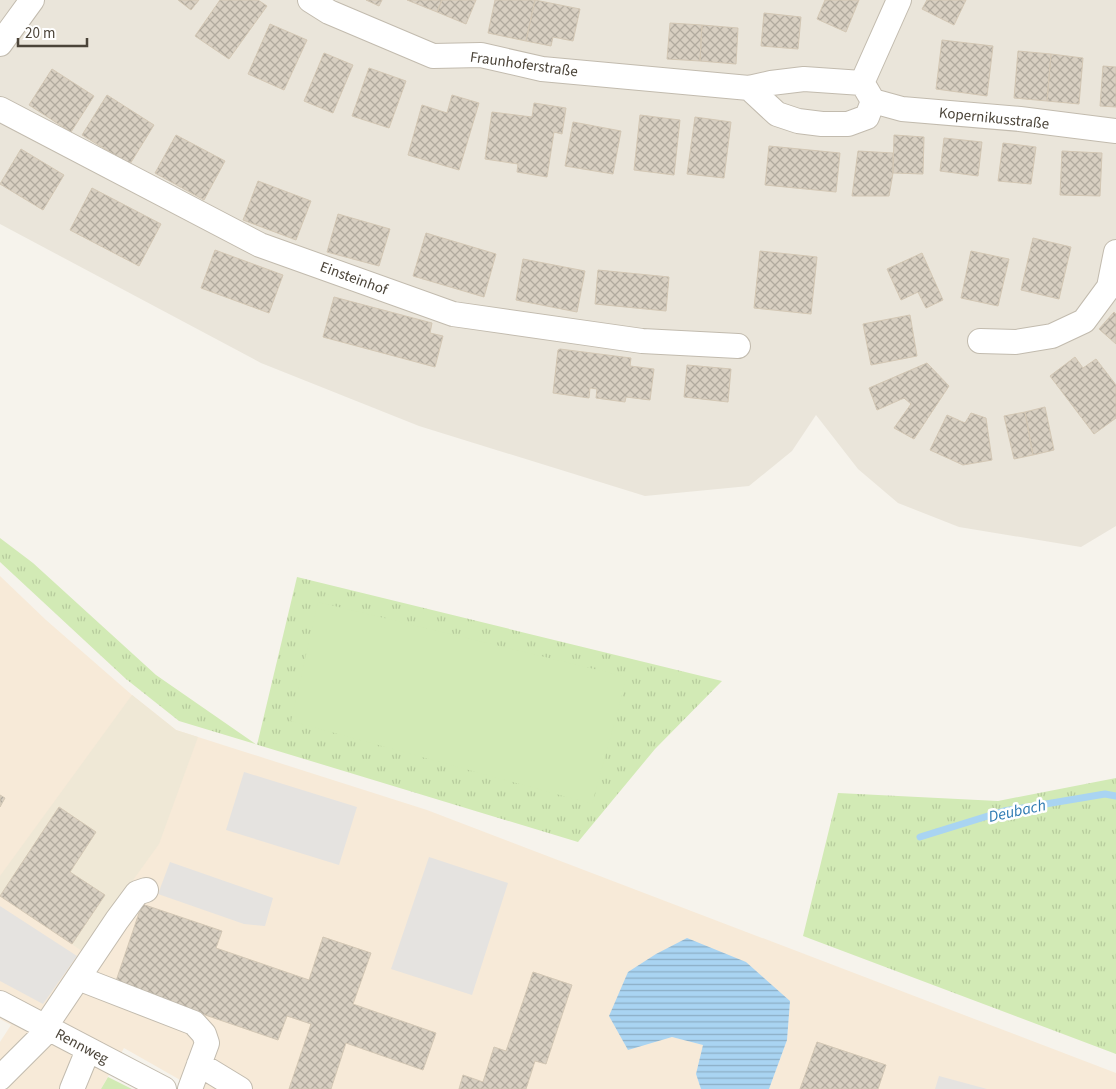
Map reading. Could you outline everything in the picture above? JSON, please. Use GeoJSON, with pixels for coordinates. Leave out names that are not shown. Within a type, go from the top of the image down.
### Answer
{"type":"FeatureCollection","features":[{"type":"Feature","properties":{"kind":"street"},"geometry":{"type":"LineString","coordinates":[[0,44],[32,0]]}},
{"type":"Feature","properties":{"kind":"street","name":"Fraunhoferstraße"},"geometry":{"type":"LineString","coordinates":[[310,0],[329,12],[433,56],[481,55],[542,69],[749,88],[804,79],[868,92]]}},
{"type":"Feature","properties":{"kind":"street"},"geometry":{"type":"LineString","coordinates":[[749,88],[777,114],[798,121],[822,124],[848,124],[866,117],[868,92],[899,0]]}},
{"type":"Feature","properties":{"kind":"street","name":"Kopernikusstraße"},"geometry":{"type":"LineString","coordinates":[[868,92],[902,109],[1020,119],[1116,131]]}},
{"type":"Feature","properties":{"kind":"street","name":"Einsteinhof"},"geometry":{"type":"LineString","coordinates":[[0,109],[260,245],[453,314],[642,340],[738,346]]}},
{"type":"Feature","properties":{"kind":"street"},"geometry":{"type":"LineString","coordinates":[[980,341],[1016,342],[1052,336],[1084,321],[1109,287],[1116,252]]}},
{"type":"Feature","properties":{"kind":"street"},"geometry":{"type":"LineString","coordinates":[[0,1078],[47,1028],[117,920],[138,892],[146,890]]}},
{"type":"Feature","properties":{"kind":"street"},"geometry":{"type":"LineString","coordinates":[[78,978],[194,1023],[204,1034],[207,1043],[190,1089]]}},
{"type":"Feature","properties":{"kind":"street","name":"Rennweg"},"geometry":{"type":"LineString","coordinates":[[0,1002],[164,1089]]}},
{"type":"Feature","properties":{"kind":"street"},"geometry":{"type":"LineString","coordinates":[[72,1089],[88,1050]]}},
{"type":"Feature","properties":{"kind":"street"},"geometry":{"type":"LineString","coordinates":[[199,1064],[240,1089]]}},
{"type":"Feature","properties":{"kind":"shaded area"},"geometry":{"type":"Polygon","coordinates":[[[0,0],[1116,0],[1116,526],[1081,547],[959,527],[898,503],[858,469],[816,415],[792,451],[749,486],[645,496],[419,426],[261,363],[0,224],[0,0]]]}},
{"type":"Feature","properties":{"kind":"shaded area"},"geometry":{"type":"Polygon","coordinates":[[[0,576],[46,620],[132,695],[176,730],[427,810],[1116,1073],[1116,1089],[769,1089],[787,1040],[790,1001],[628,1050],[672,1037],[704,1045],[696,1074],[701,1089],[196,1089],[124,1048],[101,1089],[0,1089],[0,1042],[11,1025],[0,1019],[0,576]]]}},
{"type":"Feature","properties":{"kind":"shaded area"},"geometry":{"type":"Polygon","coordinates":[[[132,695],[176,730],[198,737],[159,844],[82,951],[0,896],[0,876],[132,695]]]}},
{"type":"Feature","properties":{"kind":"shaded area"},"geometry":{"type":"Polygon","coordinates":[[[244,772],[357,807],[339,865],[226,830],[244,772]]]}},
{"type":"Feature","properties":{"kind":"shaded area"},"geometry":{"type":"Polygon","coordinates":[[[429,857],[508,883],[472,995],[391,969],[429,857]]]}},
{"type":"Feature","properties":{"kind":"shaded area"},"geometry":{"type":"Polygon","coordinates":[[[170,862],[273,898],[265,926],[244,924],[158,894],[170,862]]]}},
{"type":"Feature","properties":{"kind":"shaded area"},"geometry":{"type":"Polygon","coordinates":[[[0,906],[77,956],[43,1004],[0,981],[0,906]]]}},
{"type":"Feature","properties":{"kind":"shaded area"},"geometry":{"type":"Polygon","coordinates":[[[939,1076],[987,1089],[935,1089],[939,1076]]]}},
{"type":"Feature","properties":{"kind":"green space"},"geometry":{"type":"Polygon","coordinates":[[[0,538],[33,563],[156,675],[256,744],[179,721],[126,679],[0,562],[0,538]]]}},
{"type":"Feature","properties":{"kind":"green space"},"geometry":{"type":"Polygon","coordinates":[[[297,577],[722,681],[655,749],[578,842],[257,745],[297,577]]]}},
{"type":"Feature","properties":{"kind":"green space"},"geometry":{"type":"Polygon","coordinates":[[[318,602],[627,677],[592,804],[291,721],[318,602]]]}},
{"type":"Feature","properties":{"kind":"green space"},"geometry":{"type":"Polygon","coordinates":[[[1116,778],[1116,1054],[803,936],[838,793],[998,801],[1116,778]]]}},
{"type":"Feature","properties":{"kind":"green space"},"geometry":{"type":"Polygon","coordinates":[[[108,1077],[132,1089],[101,1089],[108,1077]]]}},
{"type":"Feature","properties":{"kind":"water"},"geometry":{"type":"Polygon","coordinates":[[[687,938],[746,962],[790,1001],[787,1040],[769,1089],[701,1089],[696,1074],[703,1045],[672,1037],[628,1050],[609,1016],[628,972],[656,954],[687,938]]]}},
{"type":"Feature","properties":{"kind":"building"},"geometry":{"type":"Polygon","coordinates":[[[178,0],[199,0],[191,10],[178,0]]]}},
{"type":"Feature","properties":{"kind":"building"},"geometry":{"type":"Polygon","coordinates":[[[220,0],[258,0],[267,6],[229,59],[195,36],[220,0]]]}},
{"type":"Feature","properties":{"kind":"building"},"geometry":{"type":"Polygon","coordinates":[[[366,0],[382,0],[379,6],[366,0]]]}},
{"type":"Feature","properties":{"kind":"building"},"geometry":{"type":"Polygon","coordinates":[[[407,0],[442,0],[437,12],[407,0]]]}},
{"type":"Feature","properties":{"kind":"building"},"geometry":{"type":"Polygon","coordinates":[[[442,0],[476,0],[466,24],[437,12],[442,0]]]}},
{"type":"Feature","properties":{"kind":"building"},"geometry":{"type":"Polygon","coordinates":[[[495,0],[535,0],[526,41],[488,33],[495,0]]]}},
{"type":"Feature","properties":{"kind":"building"},"geometry":{"type":"Polygon","coordinates":[[[535,0],[580,9],[573,41],[553,37],[551,46],[526,41],[535,0]]]}},
{"type":"Feature","properties":{"kind":"building"},"geometry":{"type":"Polygon","coordinates":[[[825,0],[859,0],[846,32],[817,19],[825,0]]]}},
{"type":"Feature","properties":{"kind":"building"},"geometry":{"type":"Polygon","coordinates":[[[927,0],[966,0],[954,25],[922,9],[927,0]]]}},
{"type":"Feature","properties":{"kind":"building"},"geometry":{"type":"Polygon","coordinates":[[[764,13],[801,17],[798,49],[761,46],[764,13]]]}},
{"type":"Feature","properties":{"kind":"building"},"geometry":{"type":"Polygon","coordinates":[[[670,23],[702,25],[700,61],[667,59],[670,23]]]}},
{"type":"Feature","properties":{"kind":"building"},"geometry":{"type":"Polygon","coordinates":[[[270,24],[307,40],[284,90],[248,74],[270,24]]]}},
{"type":"Feature","properties":{"kind":"building"},"geometry":{"type":"Polygon","coordinates":[[[702,25],[738,28],[736,64],[700,61],[702,25]]]}},
{"type":"Feature","properties":{"kind":"building"},"geometry":{"type":"Polygon","coordinates":[[[942,40],[993,46],[987,96],[936,89],[942,40]]]}},
{"type":"Feature","properties":{"kind":"building"},"geometry":{"type":"Polygon","coordinates":[[[1018,51],[1051,54],[1047,101],[1014,98],[1018,51]]]}},
{"type":"Feature","properties":{"kind":"building"},"geometry":{"type":"Polygon","coordinates":[[[324,53],[353,65],[333,113],[304,101],[324,53]]]}},
{"type":"Feature","properties":{"kind":"building"},"geometry":{"type":"Polygon","coordinates":[[[1051,54],[1083,58],[1079,104],[1047,101],[1051,54]]]}},
{"type":"Feature","properties":{"kind":"building"},"geometry":{"type":"Polygon","coordinates":[[[1103,66],[1116,67],[1116,107],[1100,106],[1103,66]]]}},
{"type":"Feature","properties":{"kind":"building"},"geometry":{"type":"Polygon","coordinates":[[[369,68],[406,81],[389,128],[352,116],[369,68]]]}},
{"type":"Feature","properties":{"kind":"building"},"geometry":{"type":"Polygon","coordinates":[[[52,69],[94,96],[71,132],[29,105],[52,69]]]}},
{"type":"Feature","properties":{"kind":"building"},"geometry":{"type":"Polygon","coordinates":[[[107,95],[154,125],[130,164],[82,135],[107,95]]]}},
{"type":"Feature","properties":{"kind":"building"},"geometry":{"type":"Polygon","coordinates":[[[452,95],[479,103],[459,170],[408,155],[422,105],[447,113],[452,95]]]}},
{"type":"Feature","properties":{"kind":"building"},"geometry":{"type":"Polygon","coordinates":[[[534,103],[566,108],[562,134],[554,132],[547,177],[517,172],[518,164],[485,159],[492,112],[532,117],[534,103]]]}},
{"type":"Feature","properties":{"kind":"building"},"geometry":{"type":"Polygon","coordinates":[[[640,115],[680,120],[674,175],[634,170],[640,115]]]}},
{"type":"Feature","properties":{"kind":"building"},"geometry":{"type":"Polygon","coordinates":[[[695,117],[731,122],[724,178],[687,174],[695,117]]]}},
{"type":"Feature","properties":{"kind":"building"},"geometry":{"type":"Polygon","coordinates":[[[573,122],[621,131],[613,174],[565,166],[573,122]]]}},
{"type":"Feature","properties":{"kind":"building"},"geometry":{"type":"Polygon","coordinates":[[[176,135],[225,161],[204,200],[155,173],[176,135]]]}},
{"type":"Feature","properties":{"kind":"building"},"geometry":{"type":"Polygon","coordinates":[[[894,135],[924,137],[923,174],[893,173],[894,135]]]}},
{"type":"Feature","properties":{"kind":"building"},"geometry":{"type":"Polygon","coordinates":[[[944,138],[982,142],[978,176],[940,171],[944,138]]]}},
{"type":"Feature","properties":{"kind":"building"},"geometry":{"type":"Polygon","coordinates":[[[1003,143],[1036,147],[1031,184],[998,181],[1003,143]]]}},
{"type":"Feature","properties":{"kind":"building"},"geometry":{"type":"Polygon","coordinates":[[[769,146],[840,153],[836,192],[765,185],[769,146]]]}},
{"type":"Feature","properties":{"kind":"building"},"geometry":{"type":"Polygon","coordinates":[[[21,149],[64,175],[43,210],[0,184],[21,149]]]}},
{"type":"Feature","properties":{"kind":"building"},"geometry":{"type":"Polygon","coordinates":[[[858,151],[893,153],[893,173],[889,196],[852,196],[858,151]]]}},
{"type":"Feature","properties":{"kind":"building"},"geometry":{"type":"Polygon","coordinates":[[[1062,151],[1102,153],[1100,196],[1060,195],[1062,151]]]}},
{"type":"Feature","properties":{"kind":"building"},"geometry":{"type":"Polygon","coordinates":[[[258,181],[311,201],[296,240],[243,220],[258,181]]]}},
{"type":"Feature","properties":{"kind":"building"},"geometry":{"type":"Polygon","coordinates":[[[92,188],[161,224],[139,266],[70,230],[92,188]]]}},
{"type":"Feature","properties":{"kind":"building"},"geometry":{"type":"Polygon","coordinates":[[[338,214],[390,229],[379,266],[327,252],[338,214]]]}},
{"type":"Feature","properties":{"kind":"building"},"geometry":{"type":"Polygon","coordinates":[[[426,233],[496,254],[484,297],[413,276],[426,233]]]}},
{"type":"Feature","properties":{"kind":"building"},"geometry":{"type":"Polygon","coordinates":[[[1033,238],[1071,247],[1059,299],[1021,290],[1033,238]]]}},
{"type":"Feature","properties":{"kind":"building"},"geometry":{"type":"Polygon","coordinates":[[[215,250],[283,275],[269,313],[201,288],[215,250]]]}},
{"type":"Feature","properties":{"kind":"building"},"geometry":{"type":"Polygon","coordinates":[[[760,251],[817,257],[811,314],[754,308],[760,251]]]}},
{"type":"Feature","properties":{"kind":"building"},"geometry":{"type":"Polygon","coordinates":[[[971,251],[1009,259],[998,306],[961,298],[971,251]]]}},
{"type":"Feature","properties":{"kind":"building"},"geometry":{"type":"Polygon","coordinates":[[[922,253],[943,300],[926,308],[918,292],[901,300],[887,269],[922,253]]]}},
{"type":"Feature","properties":{"kind":"building"},"geometry":{"type":"Polygon","coordinates":[[[523,259],[585,271],[577,312],[516,300],[523,259]]]}},
{"type":"Feature","properties":{"kind":"building"},"geometry":{"type":"Polygon","coordinates":[[[598,270],[669,277],[666,311],[595,304],[598,270]]]}},
{"type":"Feature","properties":{"kind":"building"},"geometry":{"type":"Polygon","coordinates":[[[334,297],[432,323],[430,333],[443,336],[435,367],[323,337],[334,297]]]}},
{"type":"Feature","properties":{"kind":"building"},"geometry":{"type":"Polygon","coordinates":[[[1114,312],[1116,314],[1116,344],[1099,329],[1114,312]]]}},
{"type":"Feature","properties":{"kind":"building"},"geometry":{"type":"Polygon","coordinates":[[[910,315],[917,356],[871,365],[863,324],[910,315]]]}},
{"type":"Feature","properties":{"kind":"building"},"geometry":{"type":"Polygon","coordinates":[[[558,350],[631,358],[630,366],[654,369],[650,400],[626,397],[625,402],[596,398],[597,389],[590,388],[589,398],[553,393],[558,350]]]}},
{"type":"Feature","properties":{"kind":"building"},"geometry":{"type":"Polygon","coordinates":[[[1075,357],[1083,368],[1096,359],[1116,385],[1116,418],[1094,434],[1050,376],[1075,357]]]}},
{"type":"Feature","properties":{"kind":"building"},"geometry":{"type":"Polygon","coordinates":[[[927,363],[949,386],[914,439],[894,428],[911,404],[904,398],[877,410],[869,388],[927,363]]]}},
{"type":"Feature","properties":{"kind":"building"},"geometry":{"type":"Polygon","coordinates":[[[687,365],[731,369],[728,402],[684,397],[687,365]]]}},
{"type":"Feature","properties":{"kind":"building"},"geometry":{"type":"Polygon","coordinates":[[[1045,407],[1054,450],[1033,455],[1025,412],[1045,407]]]}},
{"type":"Feature","properties":{"kind":"building"},"geometry":{"type":"Polygon","coordinates":[[[1025,412],[1033,455],[1014,459],[1004,416],[1025,412]]]}},
{"type":"Feature","properties":{"kind":"building"},"geometry":{"type":"Polygon","coordinates":[[[971,413],[986,418],[992,460],[963,465],[930,450],[947,415],[965,423],[971,413]]]}},
{"type":"Feature","properties":{"kind":"building"},"geometry":{"type":"Polygon","coordinates":[[[0,795],[5,798],[0,807],[0,795]]]}},
{"type":"Feature","properties":{"kind":"building"},"geometry":{"type":"Polygon","coordinates":[[[59,807],[96,832],[70,872],[105,895],[72,944],[0,896],[59,807]]]}},
{"type":"Feature","properties":{"kind":"building"},"geometry":{"type":"Polygon","coordinates":[[[142,904],[222,931],[216,948],[309,980],[323,937],[371,953],[353,1004],[436,1033],[423,1070],[346,1043],[331,1089],[289,1089],[311,1024],[287,1016],[278,1040],[115,984],[142,904]]]}},
{"type":"Feature","properties":{"kind":"building"},"geometry":{"type":"Polygon","coordinates":[[[533,972],[572,985],[546,1064],[535,1061],[526,1089],[459,1089],[463,1075],[483,1082],[494,1047],[506,1051],[533,972]]]}},
{"type":"Feature","properties":{"kind":"building"},"geometry":{"type":"Polygon","coordinates":[[[817,1042],[886,1065],[878,1089],[800,1089],[817,1042]]]}},
{"type":"Feature","properties":{"kind":"waterway","name":"Deubach"},"geometry":{"type":"LineString","coordinates":[[920,837],[1004,811],[1105,794],[1116,796]]}}]}
